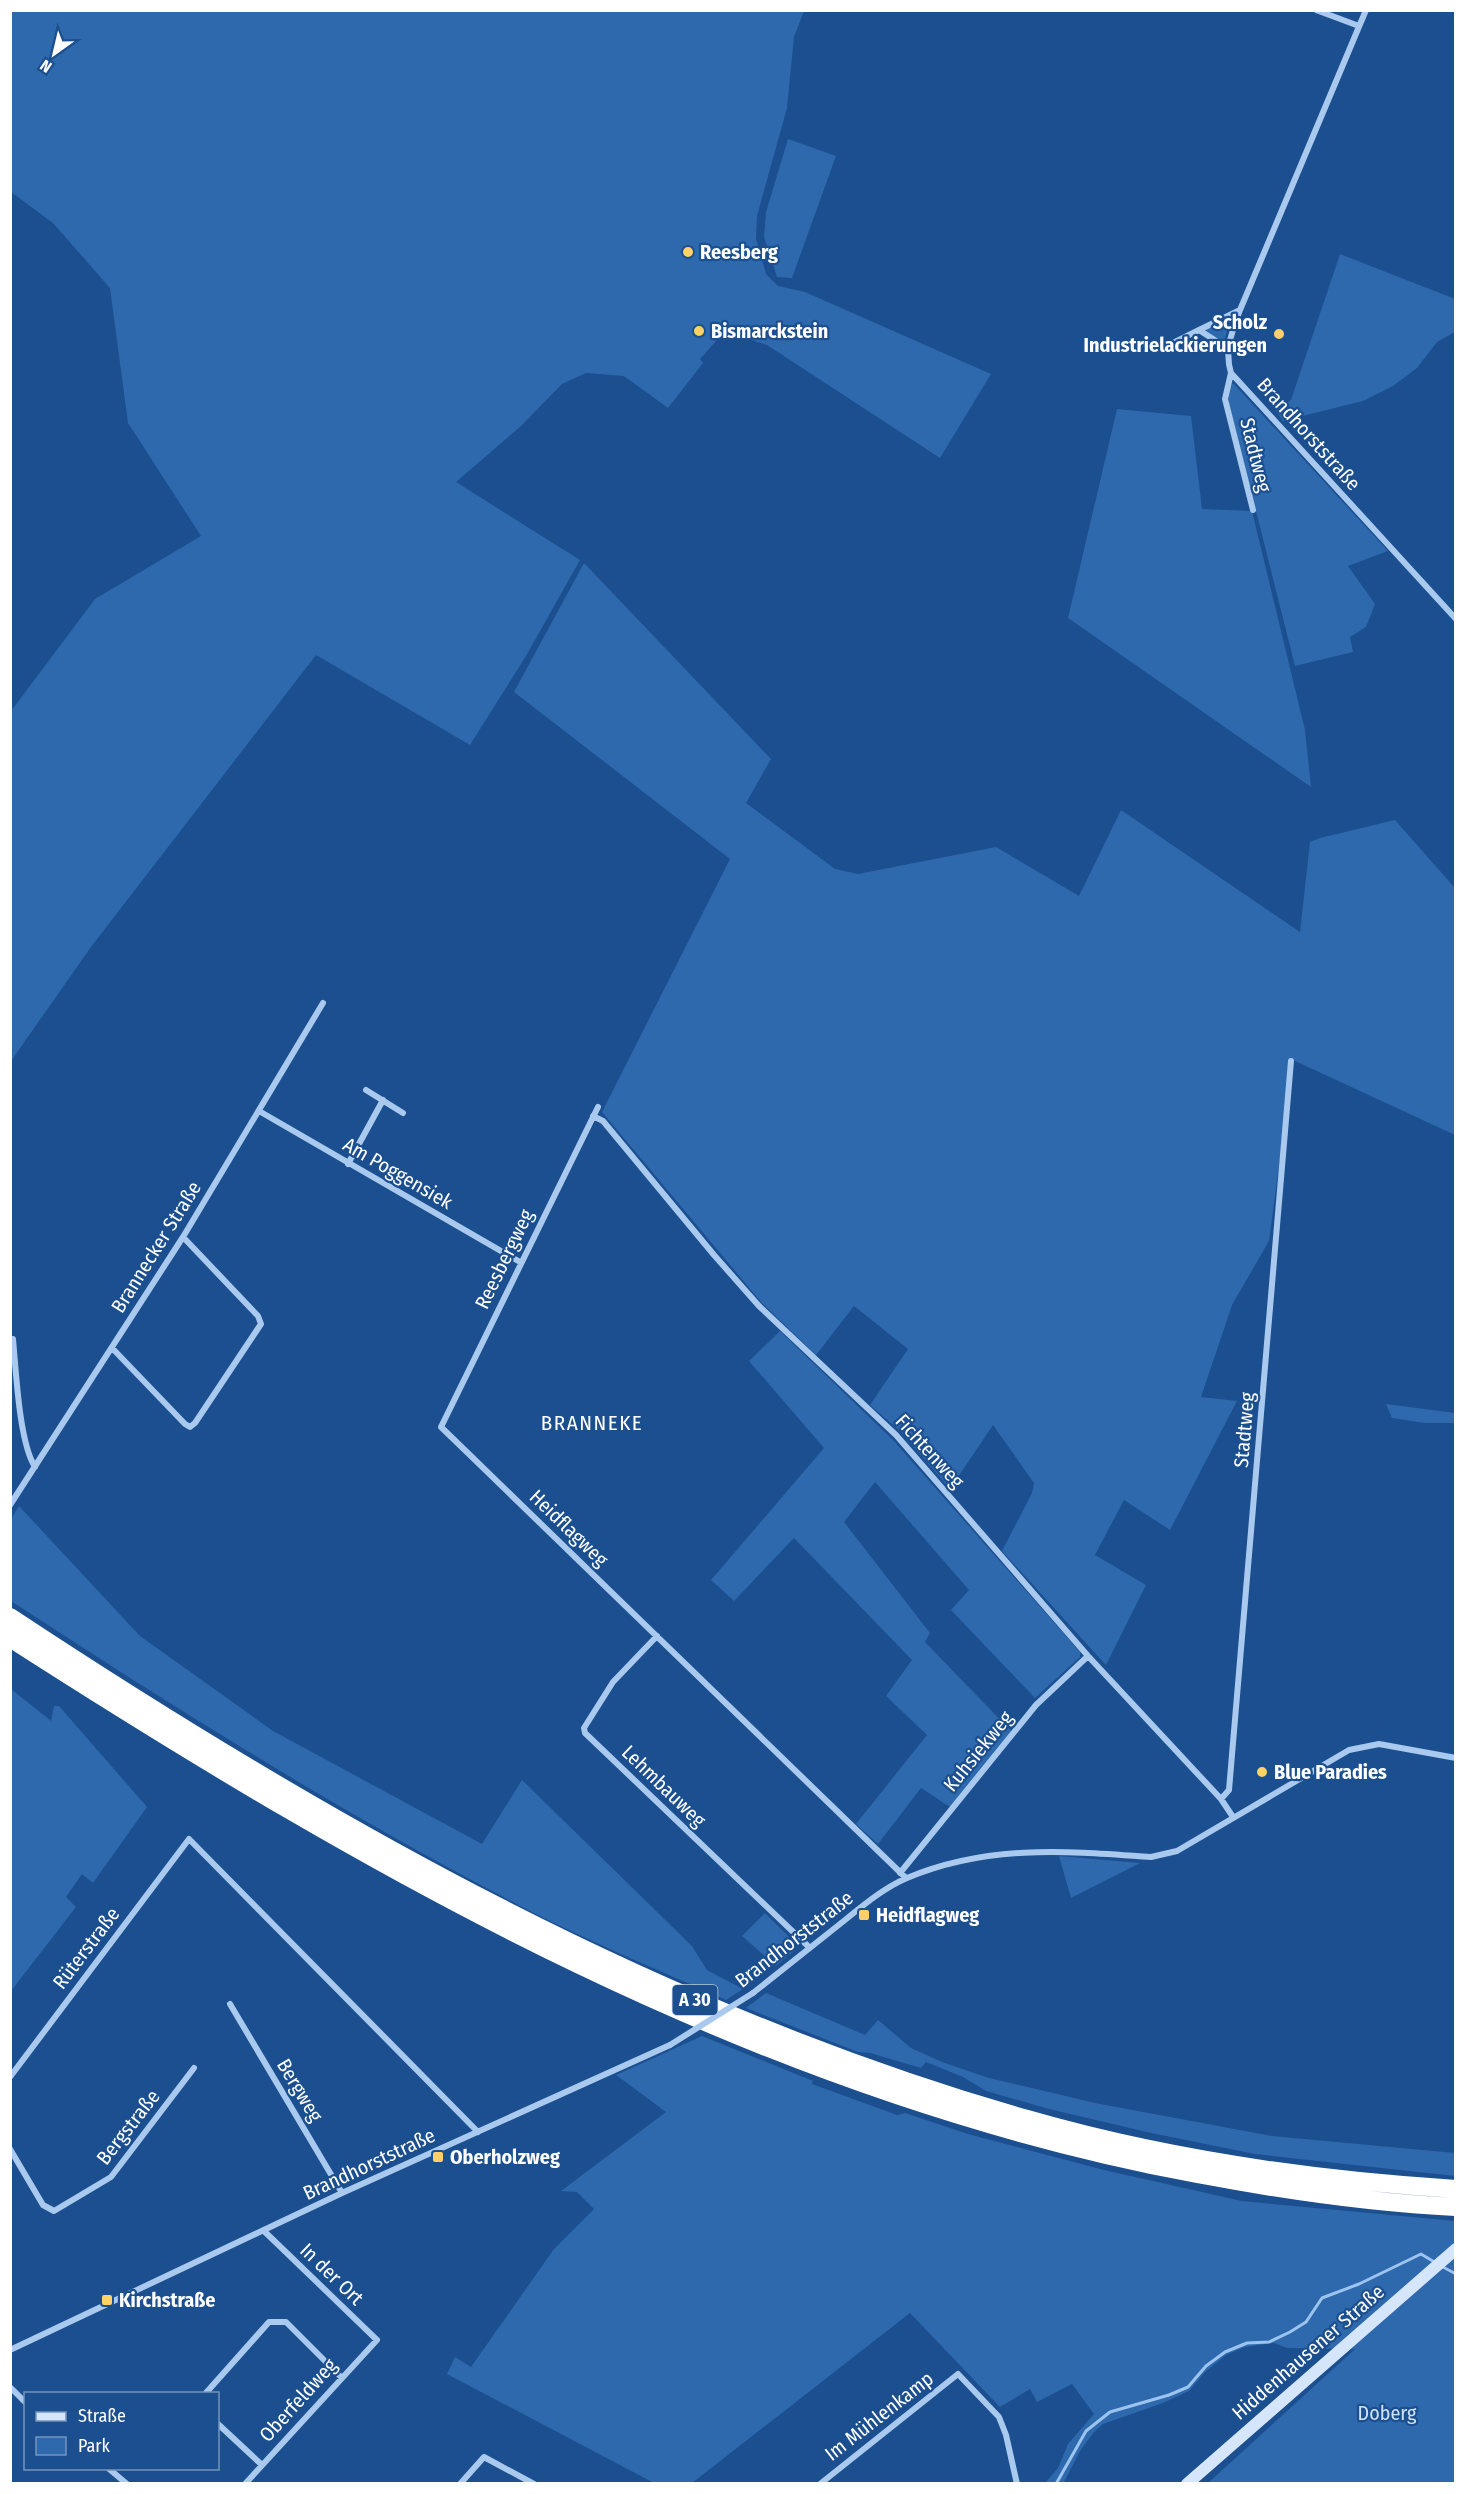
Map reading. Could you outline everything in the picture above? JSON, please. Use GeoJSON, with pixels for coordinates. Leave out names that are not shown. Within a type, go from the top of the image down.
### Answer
{"type":"FeatureCollection","features":[{"type":"Feature","properties":{"kind":"highway","name":"A 30"},"geometry":{"type":"LineString","coordinates":[[10,1617],[148,1706],[276,1784],[424,1869],[552,1934],[683,1996],[766,2030],[884,2074],[1029,2120],[1139,2146],[1265,2169],[1356,2181],[1453,2198]]}},
{"type":"Feature","properties":{"kind":"highway","name":"A 30"},"geometry":{"type":"LineString","coordinates":[[10,1638],[271,1801],[416,1883],[534,1944],[682,2014],[761,2046],[912,2102],[1024,2135],[1133,2162],[1251,2184],[1345,2198],[1453,2198]]}},
{"type":"Feature","properties":{"kind":"street"},"geometry":{"type":"LineString","coordinates":[[1316,10],[1359,26]]}},
{"type":"Feature","properties":{"kind":"street","name":"Brandhorststraße"},"geometry":{"type":"LineString","coordinates":[[1366,10],[1240,310],[1227,348],[1231,373],[1455,619]]}},
{"type":"Feature","properties":{"kind":"street"},"geometry":{"type":"LineString","coordinates":[[1167,346],[1240,310]]}},
{"type":"Feature","properties":{"kind":"street"},"geometry":{"type":"LineString","coordinates":[[1199,330],[1227,348]]}},
{"type":"Feature","properties":{"kind":"street","name":"Stadtweg"},"geometry":{"type":"LineString","coordinates":[[1231,373],[1225,399],[1253,510]]}},
{"type":"Feature","properties":{"kind":"street","name":"Brannecker Straße"},"geometry":{"type":"LineString","coordinates":[[10,1505],[183,1237],[323,1003]]}},
{"type":"Feature","properties":{"kind":"street","name":"Stadtweg"},"geometry":{"type":"LineString","coordinates":[[1221,1799],[1229,1790],[1291,1061]]}},
{"type":"Feature","properties":{"kind":"street"},"geometry":{"type":"LineString","coordinates":[[366,1090],[403,1113]]}},
{"type":"Feature","properties":{"kind":"street"},"geometry":{"type":"LineString","coordinates":[[348,1164],[383,1100]]}},
{"type":"Feature","properties":{"kind":"street","name":"Reesbergweg"},"geometry":{"type":"LineString","coordinates":[[441,1427],[598,1107]]}},
{"type":"Feature","properties":{"kind":"street","name":"Am Poggensiek"},"geometry":{"type":"LineString","coordinates":[[260,1111],[520,1262]]}},
{"type":"Feature","properties":{"kind":"street","name":"Fichtenweg"},"geometry":{"type":"LineString","coordinates":[[593,1116],[603,1121],[759,1306],[896,1435],[1088,1656],[1221,1799],[1233,1816]]}},
{"type":"Feature","properties":{"kind":"street"},"geometry":{"type":"LineString","coordinates":[[112,1348],[190,1427],[195,1423],[261,1324],[258,1316],[183,1237]]}},
{"type":"Feature","properties":{"kind":"street"},"geometry":{"type":"LineString","coordinates":[[13,1339],[19,1401],[29,1458],[35,1467]]}},
{"type":"Feature","properties":{"kind":"street","name":"Heidflagweg"},"geometry":{"type":"LineString","coordinates":[[441,1427],[903,1875]]}},
{"type":"Feature","properties":{"kind":"street","name":"Lehmbauweg"},"geometry":{"type":"LineString","coordinates":[[657,1636],[613,1682],[584,1728],[585,1733],[810,1948]]}},
{"type":"Feature","properties":{"kind":"street","name":"Kuhsiekweg"},"geometry":{"type":"LineString","coordinates":[[903,1875],[1035,1705],[1088,1656]]}},
{"type":"Feature","properties":{"kind":"street","name":"Brandhorststraße"},"geometry":{"type":"LineString","coordinates":[[10,2350],[342,2193],[669,2045],[753,1993],[903,1875],[963,1859],[1012,1852],[1054,1850],[1151,1857],[1164,1855],[1177,1851],[1233,1816],[1349,1750],[1379,1744],[1455,1758]]}},
{"type":"Feature","properties":{"kind":"street","name":"Rüterstraße"},"geometry":{"type":"LineString","coordinates":[[10,2077],[189,1839],[478,2132]]}},
{"type":"Feature","properties":{"kind":"street","name":"Bergweg"},"geometry":{"type":"LineString","coordinates":[[230,2004],[342,2193]]}},
{"type":"Feature","properties":{"kind":"street","name":"Bergstraße"},"geometry":{"type":"LineString","coordinates":[[10,2149],[43,2205],[48,2210],[54,2211],[111,2177],[194,2068]]}},
{"type":"Feature","properties":{"kind":"street","name":"In der Ort"},"geometry":{"type":"LineString","coordinates":[[264,2231],[377,2340]]}},
{"type":"Feature","properties":{"kind":"street","name":"Hiddenhausener Straße"},"geometry":{"type":"LineString","coordinates":[[1186,2484],[1454,2250]]}},
{"type":"Feature","properties":{"kind":"street"},"geometry":{"type":"LineString","coordinates":[[207,2392],[269,2322],[286,2322],[341,2378]]}},
{"type":"Feature","properties":{"kind":"street","name":"Oberfeldweg"},"geometry":{"type":"LineString","coordinates":[[245,2484],[377,2340]]}},
{"type":"Feature","properties":{"kind":"street","name":"Im Mühlenkamp"},"geometry":{"type":"LineString","coordinates":[[820,2484],[958,2374],[999,2417],[1006,2435],[1017,2484]]}},
{"type":"Feature","properties":{"kind":"street"},"geometry":{"type":"LineString","coordinates":[[10,2387],[24,2401]]}},
{"type":"Feature","properties":{"kind":"street"},"geometry":{"type":"LineString","coordinates":[[219,2425],[262,2465]]}},
{"type":"Feature","properties":{"kind":"street"},"geometry":{"type":"LineString","coordinates":[[460,2484],[484,2457],[534,2484]]}},
{"type":"Feature","properties":{"kind":"street"},"geometry":{"type":"LineString","coordinates":[[109,2470],[127,2484]]}},
{"type":"Feature","properties":{"kind":"green space"},"geometry":{"type":"Polygon","coordinates":[[[11,10],[804,11],[794,37],[787,108],[757,216],[756,239],[766,274],[778,286],[805,292],[991,374],[940,458],[767,345],[739,336],[733,337],[725,331],[700,359],[703,363],[668,408],[624,376],[586,373],[562,384],[520,427],[456,482],[580,560],[526,656],[470,745],[316,655],[91,947],[11,1061],[11,711],[95,599],[201,536],[128,423],[110,288],[53,223],[11,192],[11,10]]]}},
{"type":"Feature","properties":{"kind":"green space"},"geometry":{"type":"Polygon","coordinates":[[[788,139],[836,156],[792,278],[777,277],[764,237],[766,212],[788,139]]]}},
{"type":"Feature","properties":{"kind":"green space"},"geometry":{"type":"Polygon","coordinates":[[[1340,254],[1455,299],[1455,332],[1437,342],[1417,368],[1393,386],[1363,401],[1283,421],[1275,410],[1291,400],[1340,254]]]}},
{"type":"Feature","properties":{"kind":"green space"},"geometry":{"type":"Polygon","coordinates":[[[1225,320],[1229,323],[1224,342],[1206,332],[1207,329],[1225,320]]]}},
{"type":"Feature","properties":{"kind":"green space"},"geometry":{"type":"Polygon","coordinates":[[[1233,383],[1388,551],[1348,566],[1375,604],[1366,627],[1350,637],[1353,652],[1295,666],[1229,404],[1228,389],[1233,383]]]}},
{"type":"Feature","properties":{"kind":"green space"},"geometry":{"type":"Polygon","coordinates":[[[1117,409],[1191,416],[1202,509],[1252,511],[1305,730],[1311,787],[1068,618],[1117,409]]]}},
{"type":"Feature","properties":{"kind":"green space"},"geometry":{"type":"Polygon","coordinates":[[[584,563],[771,759],[746,803],[835,869],[858,874],[996,847],[1079,896],[1121,810],[1300,932],[1310,842],[1320,838],[1395,820],[1455,888],[1455,1135],[1293,1060],[1269,1241],[1232,1305],[1201,1397],[1237,1401],[1170,1530],[1124,1500],[1095,1555],[1146,1585],[1106,1665],[1002,1551],[1032,1493],[1034,1483],[993,1425],[950,1489],[900,1431],[870,1405],[908,1349],[854,1306],[816,1355],[761,1302],[602,1112],[730,859],[514,692],[584,563]]]}},
{"type":"Feature","properties":{"kind":"green space"},"geometry":{"type":"Polygon","coordinates":[[[780,1331],[893,1440],[1080,1652],[1080,1657],[1035,1698],[951,1610],[969,1590],[875,1482],[844,1522],[930,1633],[925,1642],[1015,1735],[950,1807],[921,1788],[878,1844],[856,1824],[927,1735],[886,1696],[912,1660],[794,1538],[734,1601],[711,1580],[824,1448],[749,1361],[780,1331]]]}},
{"type":"Feature","properties":{"kind":"green space"},"geometry":{"type":"Polygon","coordinates":[[[1386,1404],[1455,1413],[1455,1423],[1425,1423],[1392,1418],[1386,1404]]]}},
{"type":"Feature","properties":{"kind":"green space"},"geometry":{"type":"Polygon","coordinates":[[[19,1506],[140,1636],[273,1731],[482,1844],[522,1780],[692,1946],[707,1970],[743,1989],[726,2000],[573,1932],[482,1886],[277,1769],[11,1601],[11,1519],[19,1506]]]}},
{"type":"Feature","properties":{"kind":"green space"},"geometry":{"type":"Polygon","coordinates":[[[11,1689],[51,1721],[54,1706],[59,1706],[147,1807],[93,1883],[82,1874],[66,1897],[76,1907],[11,1991],[11,1689]]]}},
{"type":"Feature","properties":{"kind":"green space"},"geometry":{"type":"Polygon","coordinates":[[[1059,1856],[1140,1863],[1071,1898],[1059,1856]]]}},
{"type":"Feature","properties":{"kind":"green space"},"geometry":{"type":"Polygon","coordinates":[[[765,1913],[796,1944],[795,1950],[776,1966],[742,1936],[765,1913]]]}},
{"type":"Feature","properties":{"kind":"green space"},"geometry":{"type":"Polygon","coordinates":[[[766,1993],[865,2035],[878,2020],[911,2048],[942,2062],[989,2078],[1095,2103],[1272,2136],[1455,2153],[1455,2176],[1255,2154],[1049,2109],[986,2091],[963,2077],[926,2062],[921,2068],[870,2053],[858,2052],[746,2008],[766,1993]]]}},
{"type":"Feature","properties":{"kind":"green space","name":"Doberg"},"geometry":{"type":"Polygon","coordinates":[[[702,2036],[813,2081],[812,2084],[897,2115],[905,2113],[968,2134],[1104,2170],[1242,2201],[1455,2221],[1455,2483],[1208,2483],[1355,2349],[1287,2348],[1274,2343],[1245,2347],[1226,2355],[1205,2372],[1189,2391],[1163,2403],[1103,2424],[1080,2451],[1063,2484],[1045,2483],[1058,2468],[1068,2444],[1094,2414],[1072,2384],[1037,2402],[1030,2389],[1000,2407],[910,2313],[692,2483],[654,2483],[447,2374],[455,2357],[471,2367],[554,2249],[594,2209],[577,2192],[561,2191],[666,2112],[616,2075],[702,2036]]]}},
{"type":"Feature","properties":{"kind":"waterway"},"geometry":{"type":"LineString","coordinates":[[1056,2484],[1086,2431],[1110,2412],[1169,2395],[1188,2387],[1206,2366],[1225,2352],[1247,2343],[1269,2342],[1306,2322],[1322,2298],[1359,2284],[1421,2254],[1436,2263]]}},
{"type":"Feature","properties":{"kind":"waterway"},"geometry":{"type":"LineString","coordinates":[[1441,2266],[1456,2274]]}},
{"type":"Feature","properties":{"kind":"place","name":"Reesberg"},"geometry":{"type":"Point","coordinates":[688,252]}},
{"type":"Feature","properties":{"kind":"place","name":"Bismarckstein"},"geometry":{"type":"Point","coordinates":[699,331]}},
{"type":"Feature","properties":{"kind":"place","name":"Scholz Industrielackierungen"},"geometry":{"type":"Point","coordinates":[1279,334]}},
{"type":"Feature","properties":{"kind":"place","name":"Blue Paradies"},"geometry":{"type":"Point","coordinates":[1262,1772]}},
{"type":"Feature","properties":{"kind":"place","name":"Heidflagweg"},"geometry":{"type":"Point","coordinates":[864,1915]}},
{"type":"Feature","properties":{"kind":"place","name":"Oberholzweg"},"geometry":{"type":"Point","coordinates":[438,2157]}},
{"type":"Feature","properties":{"kind":"place","name":"Kirchstraße"},"geometry":{"type":"Point","coordinates":[107,2300]}},
{"type":"Feature","properties":{"kind":"district","name":"BRANNEKE"},"geometry":{"type":"Point","coordinates":[592,1423]}}]}
